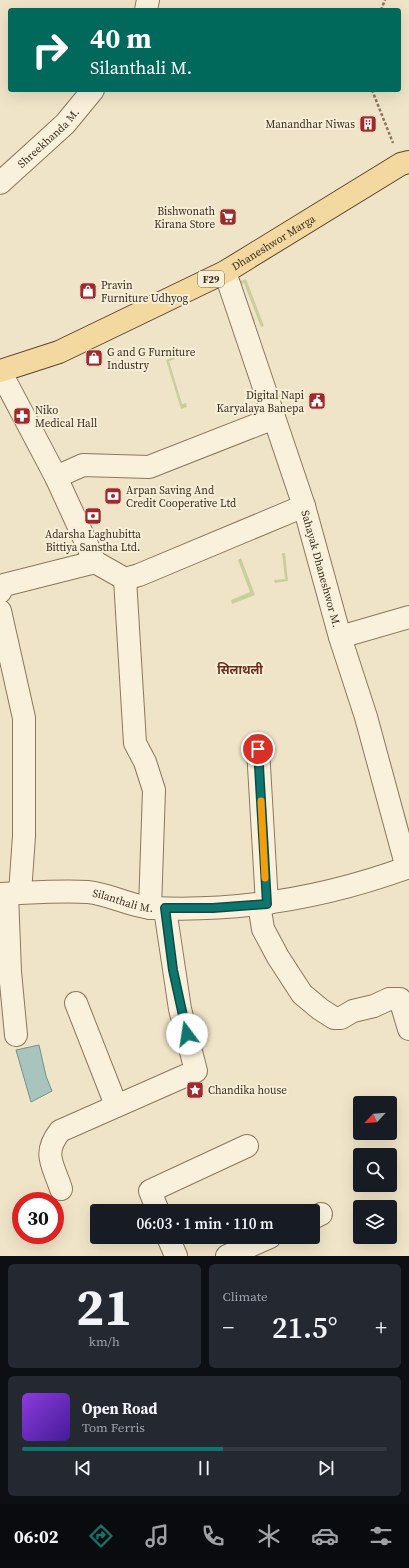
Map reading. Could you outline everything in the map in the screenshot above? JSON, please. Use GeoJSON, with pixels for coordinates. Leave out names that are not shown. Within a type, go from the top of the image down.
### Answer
{"type":"FeatureCollection","features":[{"type":"Feature","properties":{"kind":"main road","name":"Dhaneshwor Marga"},"geometry":{"type":"LineString","coordinates":[[0,371],[59,352],[225,272],[405,163]]}},
{"type":"Feature","properties":{"kind":"street","name":"Shreekhanda M."},"geometry":{"type":"LineString","coordinates":[[0,183],[65,124],[91,92]]}},
{"type":"Feature","properties":{"kind":"street","name":"Sahayak Dhaneshwor M."},"geometry":{"type":"LineString","coordinates":[[225,272],[304,506],[340,637],[366,717],[408,867]]}},
{"type":"Feature","properties":{"kind":"street"},"geometry":{"type":"LineString","coordinates":[[0,371],[56,477],[95,562],[125,579],[139,575],[304,506]]}},
{"type":"Feature","properties":{"kind":"street"},"geometry":{"type":"LineString","coordinates":[[56,477],[83,465],[149,467],[274,418]]}},
{"type":"Feature","properties":{"kind":"street"},"geometry":{"type":"LineString","coordinates":[[0,592],[4,585],[95,562]]}},
{"type":"Feature","properties":{"kind":"street"},"geometry":{"type":"LineString","coordinates":[[62,1189],[49,1154],[51,1142],[60,1131],[196,1071],[180,1008],[158,908],[154,790],[145,762],[135,743],[125,579]]}},
{"type":"Feature","properties":{"kind":"street"},"geometry":{"type":"LineString","coordinates":[[0,611],[24,718],[24,836],[9,893],[10,972],[16,1035]]}},
{"type":"Feature","properties":{"kind":"street"},"geometry":{"type":"LineString","coordinates":[[340,637],[409,617]]}},
{"type":"Feature","properties":{"kind":"street"},"geometry":{"type":"LineString","coordinates":[[258,749],[263,929],[278,958],[302,994],[334,1018],[341,1018],[353,1011],[374,1006],[389,999],[400,999],[409,1030]]}},
{"type":"Feature","properties":{"kind":"street","name":"Silanthali M."},"geometry":{"type":"LineString","coordinates":[[9,893],[89,892],[158,908],[213,908],[263,904],[317,894],[408,867]]}},
{"type":"Feature","properties":{"kind":"street"},"geometry":{"type":"LineString","coordinates":[[76,1002],[116,1105]]}},
{"type":"Feature","properties":{"kind":"street"},"geometry":{"type":"LineString","coordinates":[[155,1204],[150,1191],[247,1146]]}},
{"type":"Feature","properties":{"kind":"street"},"geometry":{"type":"LineString","coordinates":[[171,1244],[176,1256]]}},
{"type":"Feature","properties":{"kind":"street"},"geometry":{"type":"LineString","coordinates":[[227,1256],[254,1244]]}},
{"type":"Feature","properties":{"kind":"path"},"geometry":{"type":"LineString","coordinates":[[373,92],[405,163]]}},
{"type":"Feature","properties":{"kind":"green space"},"geometry":{"type":"Polygon","coordinates":[[[246,279],[264,326],[261,327],[244,283],[240,285],[255,321],[250,323],[234,284],[246,279]]]}},
{"type":"Feature","properties":{"kind":"green space"},"geometry":{"type":"Polygon","coordinates":[[[174,357],[175,359],[169,361],[182,404],[186,403],[187,407],[181,409],[166,360],[174,357]]]}},
{"type":"Feature","properties":{"kind":"green space"},"geometry":{"type":"Polygon","coordinates":[[[282,553],[285,553],[288,581],[275,583],[274,580],[285,579],[282,553]]]}},
{"type":"Feature","properties":{"kind":"green space"},"geometry":{"type":"Polygon","coordinates":[[[241,558],[255,595],[232,604],[231,600],[250,592],[238,560],[241,558]]]}},
{"type":"Feature","properties":{"kind":"water"},"geometry":{"type":"Polygon","coordinates":[[[39,1045],[46,1076],[52,1091],[31,1102],[16,1050],[39,1045]]]}},
{"type":"Feature","properties":{"kind":"slow traffic"},"geometry":{"type":"LineString","coordinates":[[261,801],[265,878]]}},
{"type":"Feature","properties":{"kind":"place","name":"Manandhar Niwas"},"geometry":{"type":"Point","coordinates":[368,124]}},
{"type":"Feature","properties":{"kind":"place","name":"Bishwonath Kirana Store"},"geometry":{"type":"Point","coordinates":[228,217]}},
{"type":"Feature","properties":{"kind":"place","name":"Pravin Furniture Udhyog"},"geometry":{"type":"Point","coordinates":[88,291]}},
{"type":"Feature","properties":{"kind":"place","name":"G and G Furniture Industry"},"geometry":{"type":"Point","coordinates":[94,358]}},
{"type":"Feature","properties":{"kind":"place","name":"Digital Napi Karyalaya Banepa"},"geometry":{"type":"Point","coordinates":[317,401]}},
{"type":"Feature","properties":{"kind":"place","name":"Niko Medical Hall"},"geometry":{"type":"Point","coordinates":[22,416]}},
{"type":"Feature","properties":{"kind":"place","name":"Arpan Saving And Credit Cooperative Ltd"},"geometry":{"type":"Point","coordinates":[113,496]}},
{"type":"Feature","properties":{"kind":"place","name":"Adarsha Laghubitta Bittiya Sanstha Ltd."},"geometry":{"type":"Point","coordinates":[93,516]}},
{"type":"Feature","properties":{"kind":"place","name":"Chandika house"},"geometry":{"type":"Point","coordinates":[195,1090]}},
{"type":"Feature","properties":{"kind":"district","name":"सिलाथली"},"geometry":{"type":"Point","coordinates":[240,670]}},
{"type":"Feature","properties":{"kind":"route"},"geometry":{"type":"LineString","coordinates":[[187,1034],[180,1008],[173,970],[165,908],[213,908],[267,904],[258,749]]}}]}
